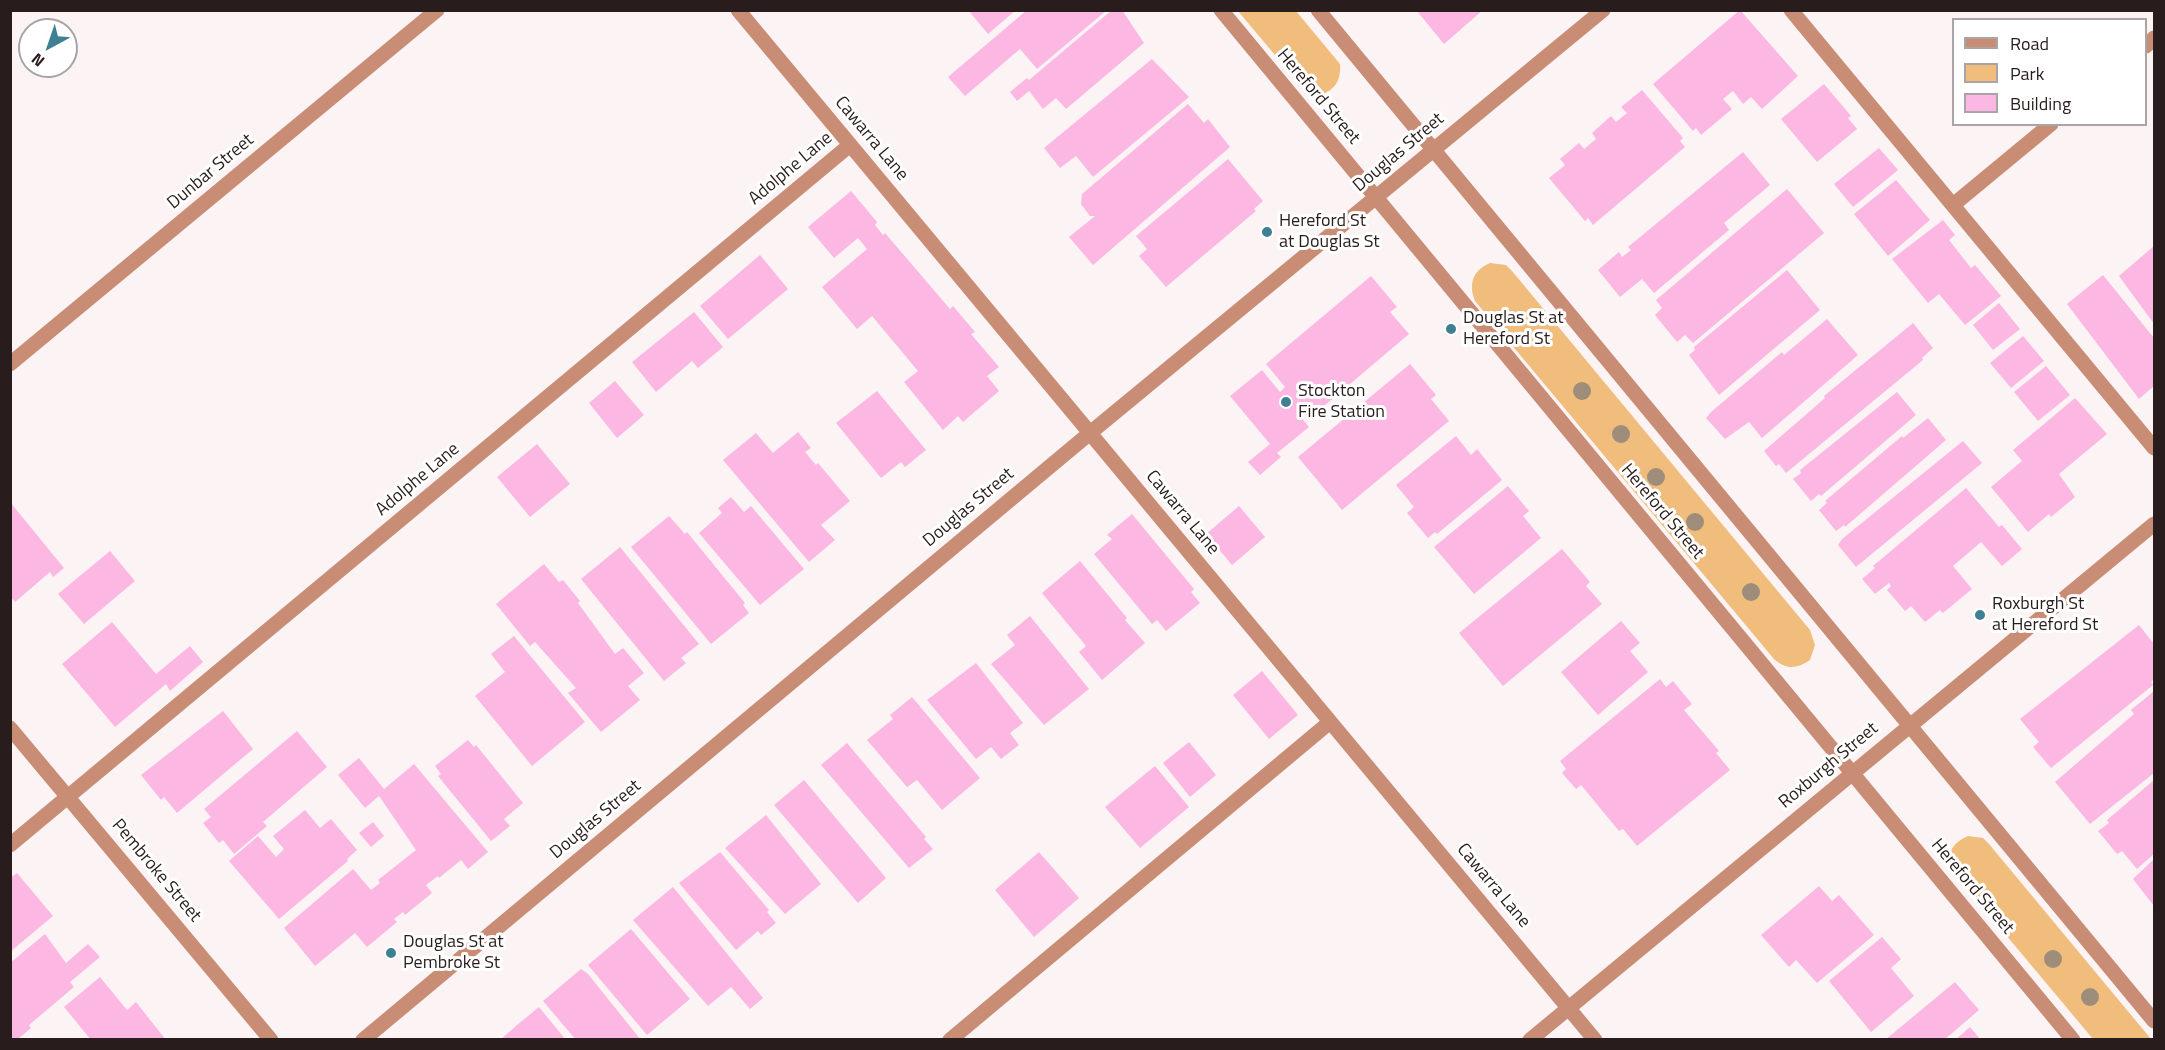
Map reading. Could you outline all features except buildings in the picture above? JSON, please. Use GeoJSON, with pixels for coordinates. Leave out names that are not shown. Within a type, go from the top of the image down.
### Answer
{"type":"FeatureCollection","features":[{"type":"Feature","properties":{"kind":"street","name":"Dunbar Street"},"geometry":{"type":"LineString","coordinates":[[10,364],[437,10]]}},
{"type":"Feature","properties":{"kind":"street","name":"Cawarra Lane"},"geometry":{"type":"LineString","coordinates":[[738,10],[1595,1040]]}},
{"type":"Feature","properties":{"kind":"street","name":"Hereford Street"},"geometry":{"type":"LineString","coordinates":[[1221,10],[2073,1040]]}},
{"type":"Feature","properties":{"kind":"street"},"geometry":{"type":"LineString","coordinates":[[1318,10],[2154,1022]]}},
{"type":"Feature","properties":{"kind":"street","name":"Douglas Street"},"geometry":{"type":"LineString","coordinates":[[363,1040],[1090,433],[1603,10]]}},
{"type":"Feature","properties":{"kind":"street"},"geometry":{"type":"LineString","coordinates":[[1791,10],[2154,448]]}},
{"type":"Feature","properties":{"kind":"street"},"geometry":{"type":"LineString","coordinates":[[1953,205],[2048,126]]}},
{"type":"Feature","properties":{"kind":"street","name":"Adolphe Lane"},"geometry":{"type":"LineString","coordinates":[[10,845],[850,145]]}},
{"type":"Feature","properties":{"kind":"street","name":"Roxburgh Street"},"geometry":{"type":"LineString","coordinates":[[1530,1040],[2154,524]]}},
{"type":"Feature","properties":{"kind":"street"},"geometry":{"type":"LineString","coordinates":[[950,1040],[1330,722]]}},
{"type":"Feature","properties":{"kind":"street","name":"Pembroke Street"},"geometry":{"type":"LineString","coordinates":[[10,728],[271,1040]]}},
{"type":"Feature","properties":{"kind":"green space"},"geometry":{"type":"Polygon","coordinates":[[[1238,11],[1296,11],[1340,64],[1340,75],[1334,87],[1321,95],[1306,92],[1238,11]]]}},
{"type":"Feature","properties":{"kind":"green space"},"geometry":{"type":"Polygon","coordinates":[[[1490,263],[1506,265],[1512,271],[1810,630],[1815,645],[1810,660],[1801,665],[1787,667],[1774,659],[1475,301],[1472,283],[1476,274],[1490,263]]]}},
{"type":"Feature","properties":{"kind":"green space"},"geometry":{"type":"Polygon","coordinates":[[[1968,836],[1983,838],[1989,844],[2151,1039],[2093,1039],[1954,873],[1950,861],[1951,851],[1957,842],[1968,836]]]}},
{"type":"Feature","properties":{"kind":"place","name":"Hereford St at Douglas St"},"geometry":{"type":"Point","coordinates":[1267,232]}},
{"type":"Feature","properties":{"kind":"place","name":"Douglas St at Hereford St"},"geometry":{"type":"Point","coordinates":[1451,329]}},
{"type":"Feature","properties":{"kind":"place","name":"Stockton Fire Station"},"geometry":{"type":"Point","coordinates":[1286,402]}},
{"type":"Feature","properties":{"kind":"place","name":"Roxburgh St at Hereford St"},"geometry":{"type":"Point","coordinates":[1980,615]}},
{"type":"Feature","properties":{"kind":"place","name":"Douglas St at Pembroke St"},"geometry":{"type":"Point","coordinates":[391,953]}}]}
